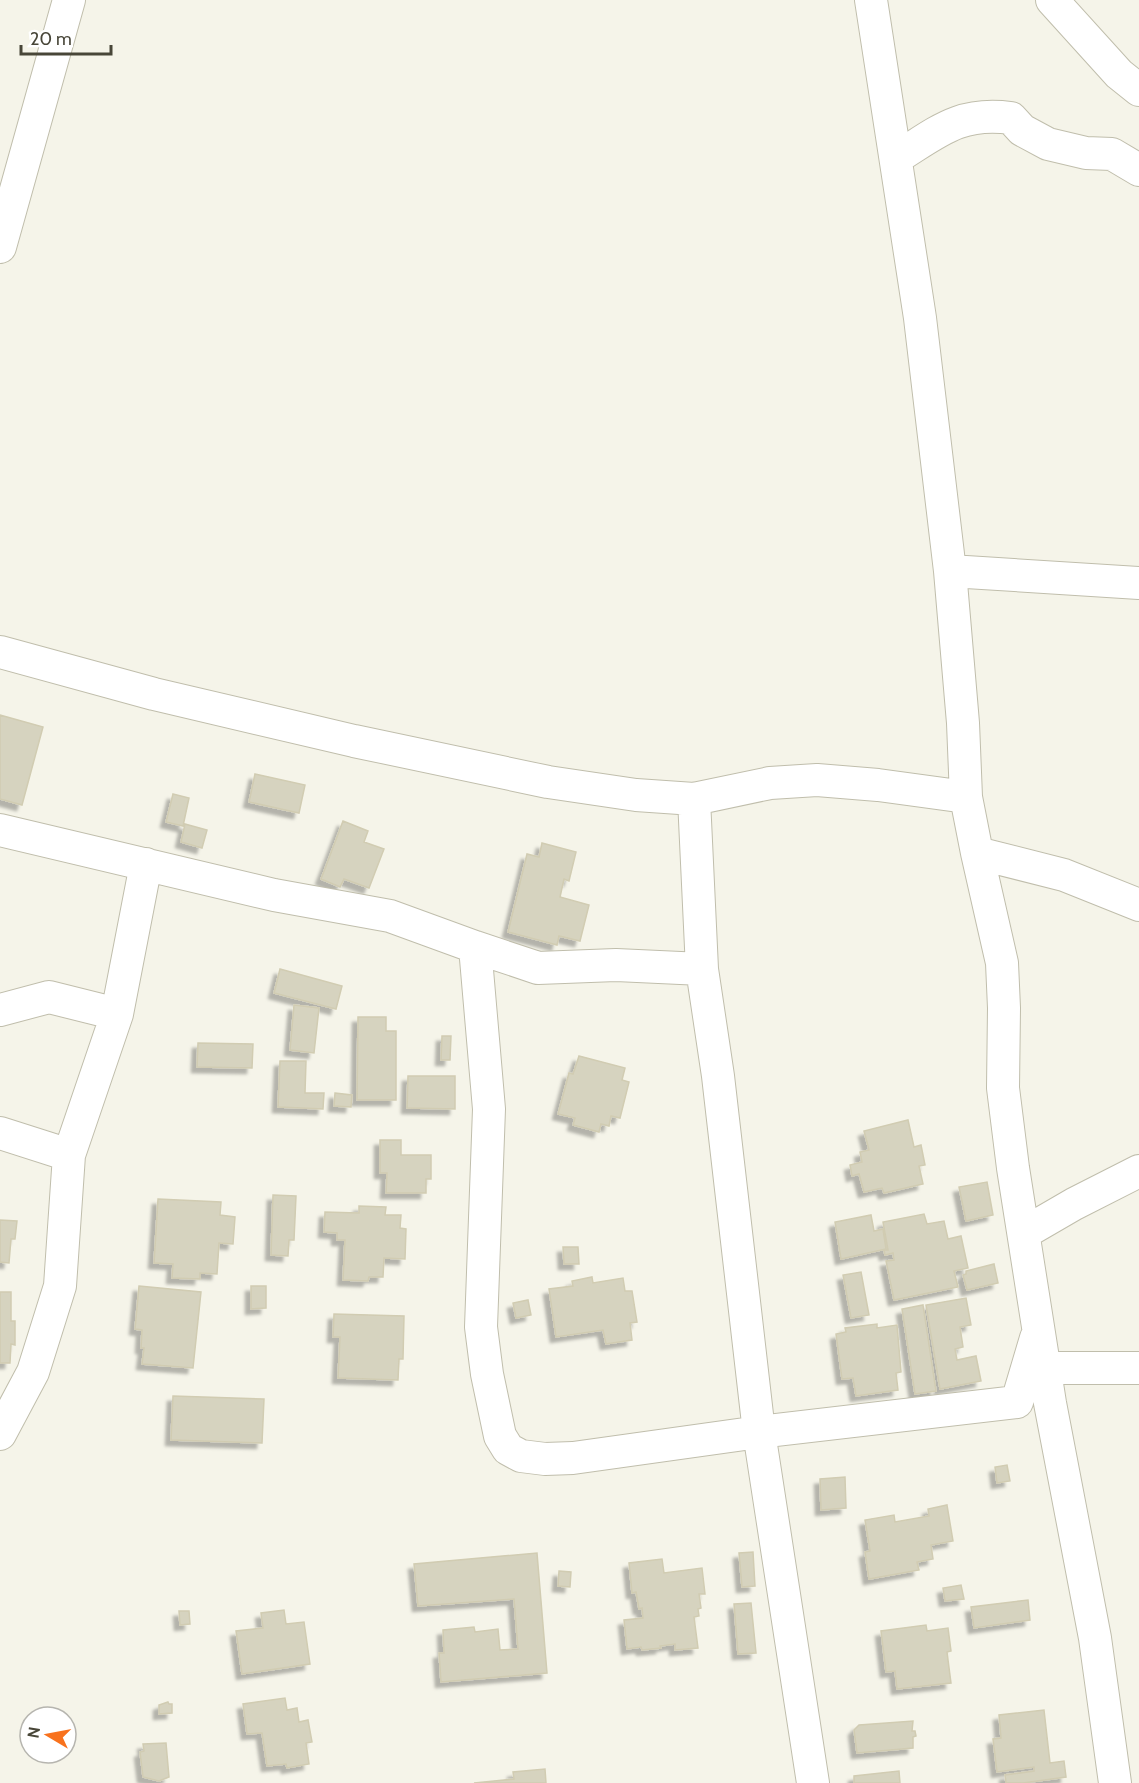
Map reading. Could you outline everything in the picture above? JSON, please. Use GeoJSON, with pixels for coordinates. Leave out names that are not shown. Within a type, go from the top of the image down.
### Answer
{"type":"FeatureCollection","features":[{"type":"Feature","properties":{"kind":"street"},"geometry":{"type":"LineString","coordinates":[[0,247],[69,0]]}},
{"type":"Feature","properties":{"kind":"street"},"geometry":{"type":"LineString","coordinates":[[871,0],[920,318],[950,571],[963,723],[966,797],[1002,963],[1003,1088],[1013,1168],[1038,1329],[1095,1638],[1115,1783]]}},
{"type":"Feature","properties":{"kind":"street"},"geometry":{"type":"LineString","coordinates":[[1052,0],[1119,74],[1139,90]]}},
{"type":"Feature","properties":{"kind":"street"},"geometry":{"type":"LineString","coordinates":[[896,158],[953,123],[972,117],[992,115],[1011,118],[1022,130],[1048,144],[1086,153],[1112,154],[1139,170]]}},
{"type":"Feature","properties":{"kind":"street"},"geometry":{"type":"LineString","coordinates":[[950,571],[1139,584]]}},
{"type":"Feature","properties":{"kind":"street"},"geometry":{"type":"LineString","coordinates":[[0,652],[154,694],[354,741],[548,782],[636,795],[694,799],[770,783],[817,780],[878,785],[966,797]]}},
{"type":"Feature","properties":{"kind":"street"},"geometry":{"type":"LineString","coordinates":[[694,799],[702,969],[718,1076],[759,1432],[813,1783]]}},
{"type":"Feature","properties":{"kind":"street"},"geometry":{"type":"LineString","coordinates":[[0,830],[274,895],[390,916],[538,968],[616,965],[702,969]]}},
{"type":"Feature","properties":{"kind":"street"},"geometry":{"type":"LineString","coordinates":[[977,853],[1064,875],[1139,905]]}},
{"type":"Feature","properties":{"kind":"street"},"geometry":{"type":"LineString","coordinates":[[0,1434],[33,1372],[60,1286],[69,1155],[117,1014],[146,864]]}},
{"type":"Feature","properties":{"kind":"street"},"geometry":{"type":"LineString","coordinates":[[475,947],[489,1109],[481,1327],[487,1374],[504,1444],[510,1451],[531,1458],[573,1458],[759,1432],[1017,1402],[1038,1329]]}},
{"type":"Feature","properties":{"kind":"street"},"geometry":{"type":"LineString","coordinates":[[0,1010],[49,997],[117,1014]]}},
{"type":"Feature","properties":{"kind":"street"},"geometry":{"type":"LineString","coordinates":[[0,1133],[69,1155]]}},
{"type":"Feature","properties":{"kind":"street"},"geometry":{"type":"LineString","coordinates":[[1024,1233],[1139,1171]]}},
{"type":"Feature","properties":{"kind":"street"},"geometry":{"type":"LineString","coordinates":[[1045,1368],[1139,1368]]}},
{"type":"Feature","properties":{"kind":"building"},"geometry":{"type":"Polygon","coordinates":[[[0,715],[43,727],[22,805],[0,799],[0,715]]]}},
{"type":"Feature","properties":{"kind":"building"},"geometry":{"type":"Polygon","coordinates":[[[255,774],[305,785],[299,813],[249,802],[255,774]]]}},
{"type":"Feature","properties":{"kind":"building"},"geometry":{"type":"Polygon","coordinates":[[[173,794],[189,798],[183,826],[166,822],[173,794]]]}},
{"type":"Feature","properties":{"kind":"building"},"geometry":{"type":"Polygon","coordinates":[[[343,821],[368,831],[364,842],[384,849],[369,888],[344,879],[340,887],[321,879],[343,821]]]}},
{"type":"Feature","properties":{"kind":"building"},"geometry":{"type":"Polygon","coordinates":[[[185,824],[207,830],[202,848],[181,842],[185,824]]]}},
{"type":"Feature","properties":{"kind":"building"},"geometry":{"type":"Polygon","coordinates":[[[542,843],[576,852],[569,881],[564,879],[560,897],[589,905],[580,941],[559,936],[557,945],[508,932],[527,854],[539,857],[542,843]]]}},
{"type":"Feature","properties":{"kind":"building"},"geometry":{"type":"Polygon","coordinates":[[[280,969],[342,986],[336,1009],[274,993],[280,969]]]}},
{"type":"Feature","properties":{"kind":"building"},"geometry":{"type":"Polygon","coordinates":[[[294,1005],[319,1008],[314,1053],[290,1050],[294,1005]]]}},
{"type":"Feature","properties":{"kind":"building"},"geometry":{"type":"Polygon","coordinates":[[[358,1017],[386,1017],[386,1031],[396,1031],[396,1100],[357,1100],[358,1017]]]}},
{"type":"Feature","properties":{"kind":"building"},"geometry":{"type":"Polygon","coordinates":[[[442,1036],[451,1036],[450,1060],[441,1060],[442,1036]]]}},
{"type":"Feature","properties":{"kind":"building"},"geometry":{"type":"Polygon","coordinates":[[[198,1043],[253,1044],[252,1068],[197,1067],[198,1043]]]}},
{"type":"Feature","properties":{"kind":"building"},"geometry":{"type":"Polygon","coordinates":[[[579,1056],[625,1068],[622,1080],[629,1082],[620,1118],[611,1116],[609,1126],[601,1124],[599,1132],[573,1125],[575,1118],[558,1114],[569,1073],[573,1074],[579,1056]]]}},
{"type":"Feature","properties":{"kind":"building"},"geometry":{"type":"Polygon","coordinates":[[[280,1061],[306,1061],[305,1093],[324,1093],[323,1109],[278,1107],[280,1061]]]}},
{"type":"Feature","properties":{"kind":"building"},"geometry":{"type":"Polygon","coordinates":[[[408,1076],[455,1076],[455,1109],[407,1108],[408,1076]]]}},
{"type":"Feature","properties":{"kind":"building"},"geometry":{"type":"Polygon","coordinates":[[[335,1093],[352,1095],[351,1107],[334,1106],[335,1093]]]}},
{"type":"Feature","properties":{"kind":"building"},"geometry":{"type":"Polygon","coordinates":[[[908,1120],[914,1147],[921,1145],[925,1165],[919,1166],[923,1184],[884,1193],[882,1188],[864,1192],[859,1174],[852,1176],[850,1165],[862,1162],[860,1152],[869,1150],[864,1131],[908,1120]]]}},
{"type":"Feature","properties":{"kind":"building"},"geometry":{"type":"Polygon","coordinates":[[[380,1140],[401,1140],[401,1155],[431,1155],[431,1179],[426,1179],[426,1193],[386,1193],[387,1173],[380,1173],[380,1140]]]}},
{"type":"Feature","properties":{"kind":"building"},"geometry":{"type":"Polygon","coordinates":[[[987,1182],[993,1215],[966,1221],[959,1187],[987,1182]]]}},
{"type":"Feature","properties":{"kind":"building"},"geometry":{"type":"Polygon","coordinates":[[[273,1195],[296,1196],[294,1240],[289,1240],[288,1256],[271,1255],[273,1195]]]}},
{"type":"Feature","properties":{"kind":"building"},"geometry":{"type":"Polygon","coordinates":[[[158,1199],[221,1202],[220,1215],[235,1217],[233,1244],[219,1243],[217,1274],[200,1273],[200,1279],[172,1278],[173,1264],[154,1263],[158,1199]]]}},
{"type":"Feature","properties":{"kind":"building"},"geometry":{"type":"Polygon","coordinates":[[[359,1206],[386,1207],[385,1215],[401,1215],[400,1228],[406,1229],[405,1259],[384,1258],[383,1277],[369,1277],[368,1281],[343,1280],[345,1240],[337,1240],[337,1233],[324,1232],[325,1212],[359,1213],[359,1206]]]}},
{"type":"Feature","properties":{"kind":"building"},"geometry":{"type":"Polygon","coordinates":[[[924,1214],[927,1224],[944,1221],[948,1239],[961,1236],[968,1268],[954,1271],[958,1287],[894,1300],[886,1261],[894,1260],[893,1253],[885,1255],[884,1250],[888,1250],[883,1222],[924,1214]]]}},
{"type":"Feature","properties":{"kind":"building"},"geometry":{"type":"Polygon","coordinates":[[[871,1215],[874,1231],[883,1229],[886,1249],[841,1259],[835,1222],[871,1215]]]}},
{"type":"Feature","properties":{"kind":"building"},"geometry":{"type":"Polygon","coordinates":[[[0,1220],[17,1221],[15,1239],[11,1239],[9,1263],[0,1262],[0,1220]]]}},
{"type":"Feature","properties":{"kind":"building"},"geometry":{"type":"Polygon","coordinates":[[[563,1247],[578,1247],[579,1264],[564,1264],[563,1247]]]}},
{"type":"Feature","properties":{"kind":"building"},"geometry":{"type":"Polygon","coordinates":[[[994,1264],[998,1283],[967,1290],[963,1275],[966,1271],[994,1264]]]}},
{"type":"Feature","properties":{"kind":"building"},"geometry":{"type":"Polygon","coordinates":[[[861,1272],[869,1315],[851,1318],[843,1275],[861,1272]]]}},
{"type":"Feature","properties":{"kind":"building"},"geometry":{"type":"Polygon","coordinates":[[[592,1277],[593,1283],[623,1278],[625,1291],[632,1291],[637,1322],[630,1323],[632,1340],[606,1344],[603,1330],[556,1337],[549,1289],[573,1286],[572,1281],[592,1277]]]}},
{"type":"Feature","properties":{"kind":"building"},"geometry":{"type":"Polygon","coordinates":[[[139,1286],[201,1292],[193,1368],[142,1364],[144,1348],[141,1348],[142,1330],[135,1329],[139,1286]]]}},
{"type":"Feature","properties":{"kind":"building"},"geometry":{"type":"Polygon","coordinates":[[[251,1286],[266,1286],[266,1308],[251,1309],[251,1286]]]}},
{"type":"Feature","properties":{"kind":"building"},"geometry":{"type":"Polygon","coordinates":[[[0,1292],[11,1292],[11,1321],[15,1321],[15,1345],[11,1344],[10,1363],[0,1363],[0,1292]]]}},
{"type":"Feature","properties":{"kind":"building"},"geometry":{"type":"Polygon","coordinates":[[[966,1298],[971,1325],[960,1327],[963,1347],[955,1349],[957,1360],[976,1356],[981,1381],[940,1389],[926,1305],[966,1298]]]}},
{"type":"Feature","properties":{"kind":"building"},"geometry":{"type":"Polygon","coordinates":[[[528,1300],[531,1315],[516,1318],[513,1303],[528,1300]]]}},
{"type":"Feature","properties":{"kind":"building"},"geometry":{"type":"Polygon","coordinates":[[[923,1305],[936,1391],[915,1394],[902,1309],[923,1305]]]}},
{"type":"Feature","properties":{"kind":"building"},"geometry":{"type":"Polygon","coordinates":[[[334,1314],[404,1316],[403,1359],[399,1359],[398,1380],[338,1378],[340,1337],[333,1337],[334,1314]]]}},
{"type":"Feature","properties":{"kind":"building"},"geometry":{"type":"Polygon","coordinates":[[[877,1324],[877,1328],[897,1325],[901,1372],[896,1373],[898,1390],[856,1396],[853,1378],[842,1379],[836,1334],[846,1332],[845,1328],[877,1324]]]}},
{"type":"Feature","properties":{"kind":"building"},"geometry":{"type":"Polygon","coordinates":[[[173,1396],[264,1399],[262,1443],[171,1440],[173,1396]]]}},
{"type":"Feature","properties":{"kind":"building"},"geometry":{"type":"Polygon","coordinates":[[[1007,1465],[1010,1481],[997,1483],[995,1467],[1007,1465]]]}},
{"type":"Feature","properties":{"kind":"building"},"geometry":{"type":"Polygon","coordinates":[[[845,1477],[846,1508],[821,1510],[820,1479],[845,1477]]]}},
{"type":"Feature","properties":{"kind":"building"},"geometry":{"type":"Polygon","coordinates":[[[947,1505],[953,1541],[931,1545],[933,1559],[917,1562],[919,1570],[869,1579],[865,1552],[870,1551],[865,1520],[894,1515],[895,1522],[929,1516],[928,1509],[947,1505]]]}},
{"type":"Feature","properties":{"kind":"building"},"geometry":{"type":"Polygon","coordinates":[[[753,1552],[755,1586],[742,1587],[739,1553],[753,1552]]]}},
{"type":"Feature","properties":{"kind":"building"},"geometry":{"type":"Polygon","coordinates":[[[537,1553],[547,1673],[441,1682],[439,1653],[444,1653],[443,1630],[474,1627],[475,1632],[498,1629],[500,1650],[518,1649],[514,1599],[418,1606],[414,1564],[537,1553]]]}},
{"type":"Feature","properties":{"kind":"building"},"geometry":{"type":"Polygon","coordinates":[[[662,1559],[664,1573],[702,1568],[705,1594],[699,1594],[701,1608],[698,1609],[699,1616],[694,1617],[698,1648],[675,1650],[675,1644],[642,1650],[641,1647],[627,1649],[624,1620],[643,1618],[636,1592],[632,1593],[629,1563],[662,1559]]]}},
{"type":"Feature","properties":{"kind":"building"},"geometry":{"type":"Polygon","coordinates":[[[559,1571],[571,1572],[570,1587],[558,1586],[559,1571]]]}},
{"type":"Feature","properties":{"kind":"building"},"geometry":{"type":"Polygon","coordinates":[[[961,1585],[964,1599],[945,1601],[943,1588],[961,1585]]]}},
{"type":"Feature","properties":{"kind":"building"},"geometry":{"type":"Polygon","coordinates":[[[1028,1600],[1030,1620],[974,1628],[971,1607],[1028,1600]]]}},
{"type":"Feature","properties":{"kind":"building"},"geometry":{"type":"Polygon","coordinates":[[[751,1603],[756,1653],[738,1654],[734,1604],[751,1603]]]}},
{"type":"Feature","properties":{"kind":"building"},"geometry":{"type":"Polygon","coordinates":[[[284,1610],[286,1624],[304,1622],[310,1664],[242,1674],[236,1631],[263,1628],[261,1613],[284,1610]]]}},
{"type":"Feature","properties":{"kind":"building"},"geometry":{"type":"Polygon","coordinates":[[[179,1611],[189,1611],[190,1624],[180,1625],[179,1611]]]}},
{"type":"Feature","properties":{"kind":"building"},"geometry":{"type":"Polygon","coordinates":[[[926,1625],[927,1631],[948,1628],[951,1651],[947,1652],[951,1683],[897,1689],[895,1671],[886,1672],[881,1631],[926,1625]]]}},
{"type":"Feature","properties":{"kind":"building"},"geometry":{"type":"Polygon","coordinates":[[[285,1698],[287,1710],[297,1708],[299,1722],[308,1720],[312,1742],[306,1743],[309,1764],[287,1768],[286,1764],[267,1766],[262,1733],[247,1734],[243,1704],[285,1698]]]}},
{"type":"Feature","properties":{"kind":"building"},"geometry":{"type":"Polygon","coordinates":[[[168,1702],[172,1704],[172,1713],[159,1714],[159,1705],[168,1702]]]}},
{"type":"Feature","properties":{"kind":"building"},"geometry":{"type":"Polygon","coordinates":[[[1044,1710],[1050,1763],[1064,1761],[1066,1777],[1006,1783],[1005,1775],[1034,1771],[1034,1767],[997,1772],[993,1739],[1001,1738],[999,1715],[1044,1710]]]}},
{"type":"Feature","properties":{"kind":"building"},"geometry":{"type":"Polygon","coordinates":[[[913,1721],[912,1731],[915,1731],[916,1736],[913,1737],[913,1748],[857,1753],[854,1730],[859,1725],[913,1721]]]}},
{"type":"Feature","properties":{"kind":"building"},"geometry":{"type":"Polygon","coordinates":[[[166,1743],[169,1777],[159,1781],[143,1777],[140,1752],[144,1751],[143,1744],[166,1743]]]}},
{"type":"Feature","properties":{"kind":"building"},"geometry":{"type":"Polygon","coordinates":[[[545,1769],[546,1783],[474,1783],[514,1779],[513,1772],[545,1769]]]}},
{"type":"Feature","properties":{"kind":"building"},"geometry":{"type":"Polygon","coordinates":[[[899,1771],[900,1783],[854,1783],[854,1776],[899,1771]]]}}]}
